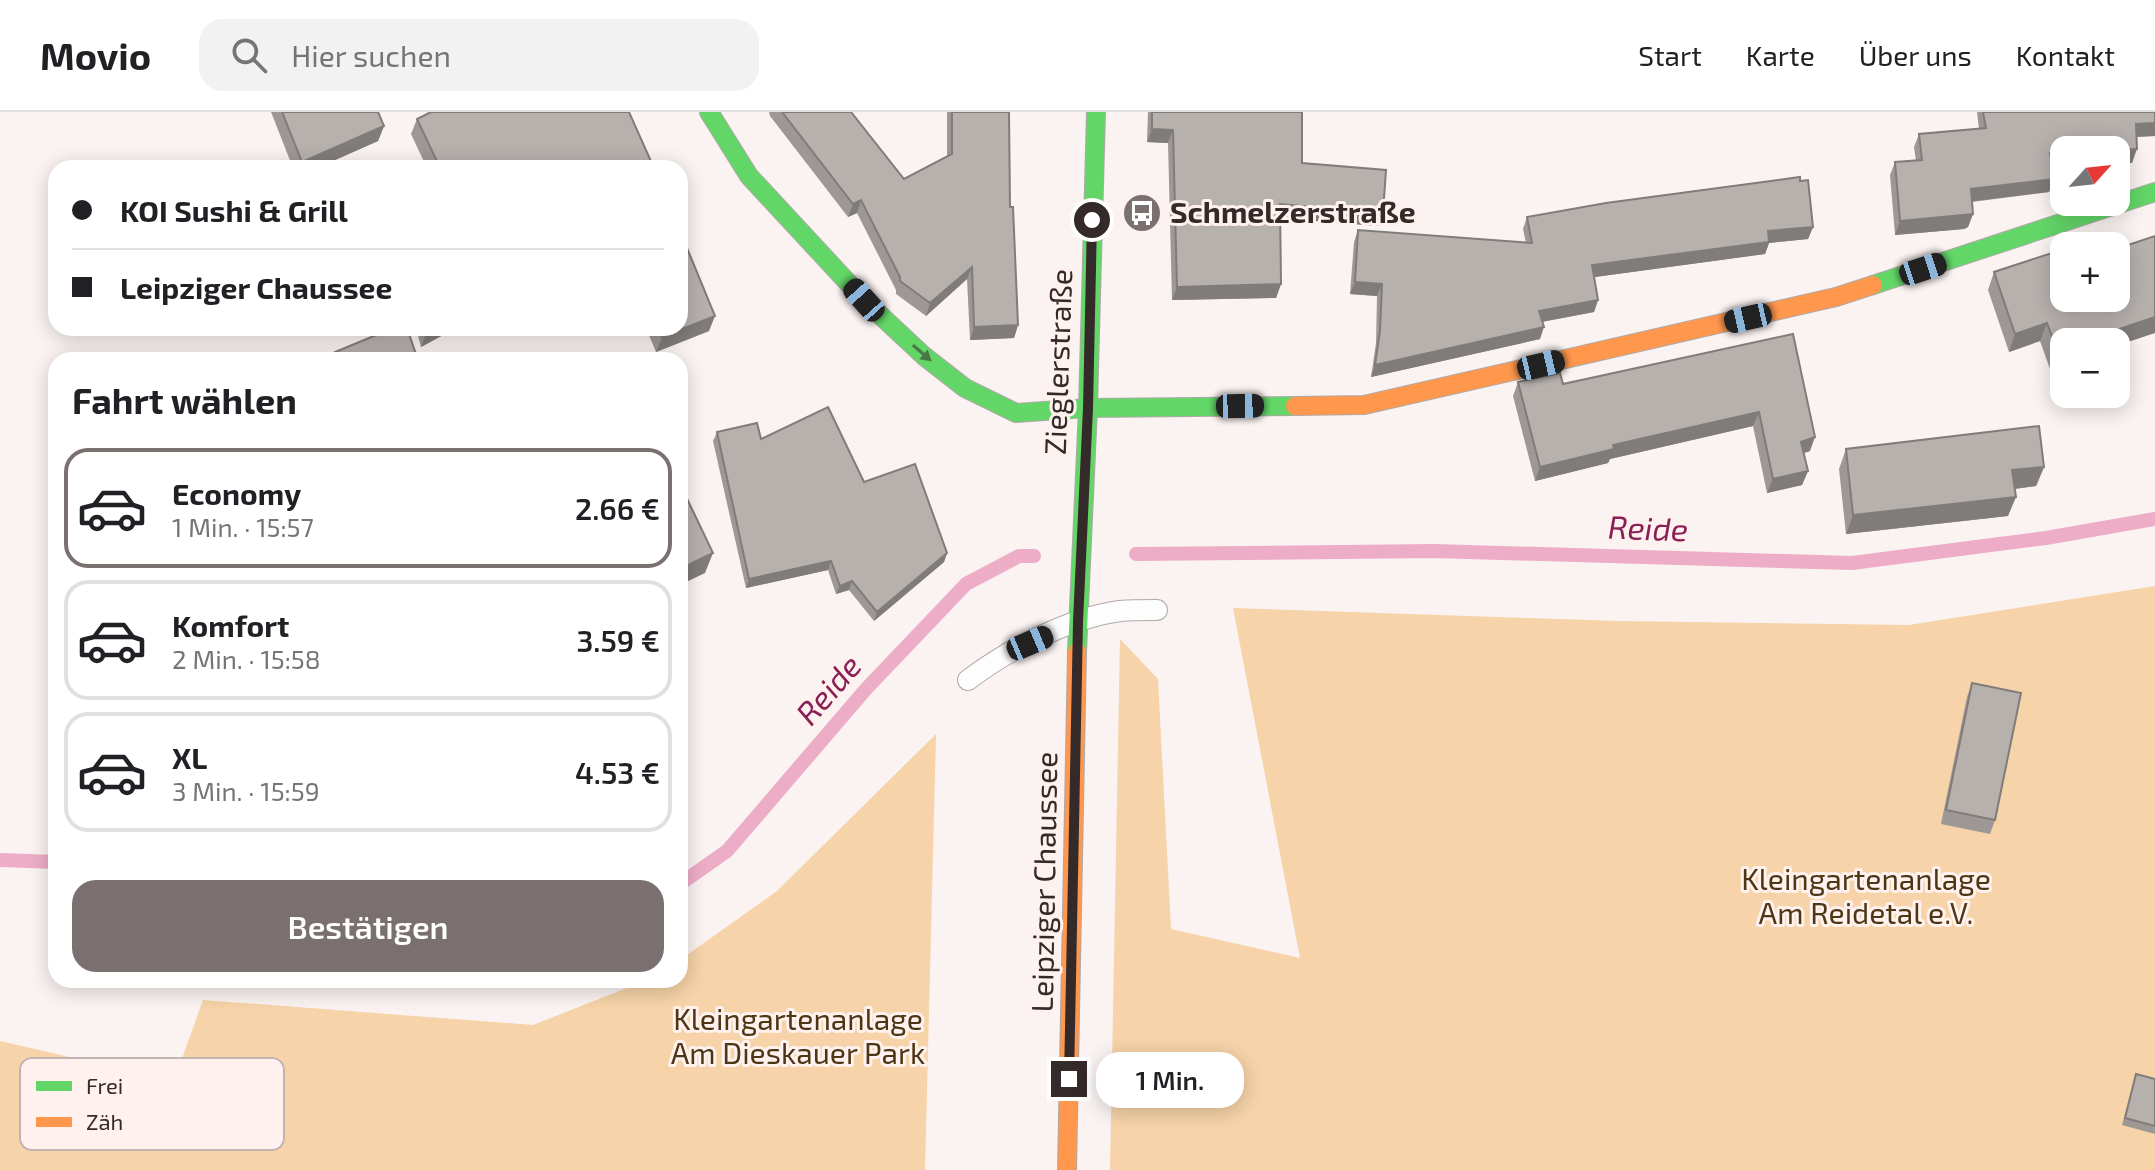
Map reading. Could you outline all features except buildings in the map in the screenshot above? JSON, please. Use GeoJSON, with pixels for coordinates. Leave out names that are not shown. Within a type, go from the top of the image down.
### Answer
{"type":"FeatureCollection","features":[{"type":"Feature","properties":{"kind":"street"},"geometry":{"type":"LineString","coordinates":[[709,112],[749,176],[864,300],[924,356],[965,388],[1016,413],[1088,408],[1364,405],[1836,297],[2155,192]]}},
{"type":"Feature","properties":{"kind":"street","name":"Zieglerstraße"},"geometry":{"type":"LineString","coordinates":[[1079,596],[1096,112]]}},
{"type":"Feature","properties":{"kind":"street","name":"Leipziger Chaussee"},"geometry":{"type":"LineString","coordinates":[[1067,1170],[1079,596]]}},
{"type":"Feature","properties":{"kind":"lane"},"geometry":{"type":"LineString","coordinates":[[968,680],[993,661],[1078,622],[1119,611],[1157,610]]}},
{"type":"Feature","properties":{"kind":"green space","name":"Kleingartenanlage Am Reidetal e.V."},"geometry":{"type":"Polygon","coordinates":[[[2155,586],[2155,1170],[1110,1170],[1120,639],[1158,679],[1171,929],[1300,958],[1233,608],[1617,621],[1909,625],[2155,586]]]}},
{"type":"Feature","properties":{"kind":"green space","name":"Kleingartenanlage Am Dieskauer Park"},"geometry":{"type":"Polygon","coordinates":[[[936,734],[925,1170],[0,1170],[0,1041],[74,1058],[20,1058],[20,1150],[284,1150],[284,1058],[182,1058],[203,1000],[533,1025],[627,988],[688,988],[688,954],[777,891],[936,734]]]}},
{"type":"Feature","properties":{"kind":"waterway","name":"Reide"},"geometry":{"type":"LineString","coordinates":[[1136,554],[1434,551],[1852,563],[2046,538],[2155,519]]}},
{"type":"Feature","properties":{"kind":"waterway","name":"Reide"},"geometry":{"type":"LineString","coordinates":[[688,878],[727,851],[866,689],[966,584],[1019,556],[1034,556]]}},
{"type":"Feature","properties":{"kind":"waterway","name":"Reide"},"geometry":{"type":"LineString","coordinates":[[0,860],[48,862]]}},
{"type":"Feature","properties":{"kind":"traffic: fast"},"geometry":{"type":"LineString","coordinates":[[709,112],[749,176],[864,300],[924,356],[965,388],[1016,413],[1088,408],[1295,406]]}},
{"type":"Feature","properties":{"kind":"traffic: fast"},"geometry":{"type":"LineString","coordinates":[[1077,652],[1088,408],[1096,112]]}},
{"type":"Feature","properties":{"kind":"traffic: fast"},"geometry":{"type":"LineString","coordinates":[[1873,285],[2155,192]]}},
{"type":"Feature","properties":{"kind":"traffic: slow"},"geometry":{"type":"LineString","coordinates":[[1295,406],[1364,405],[1836,297],[1873,285]]}},
{"type":"Feature","properties":{"kind":"traffic: slow"},"geometry":{"type":"LineString","coordinates":[[1067,1170],[1077,652]]}},
{"type":"Feature","properties":{"kind":"place","name":"Schmelzerstraße"},"geometry":{"type":"Point","coordinates":[1142,213]}},
{"type":"Feature","properties":{"kind":"route"},"geometry":{"type":"LineString","coordinates":[[1069,1079],[1078,622],[1088,408],[1092,220]]}}]}
